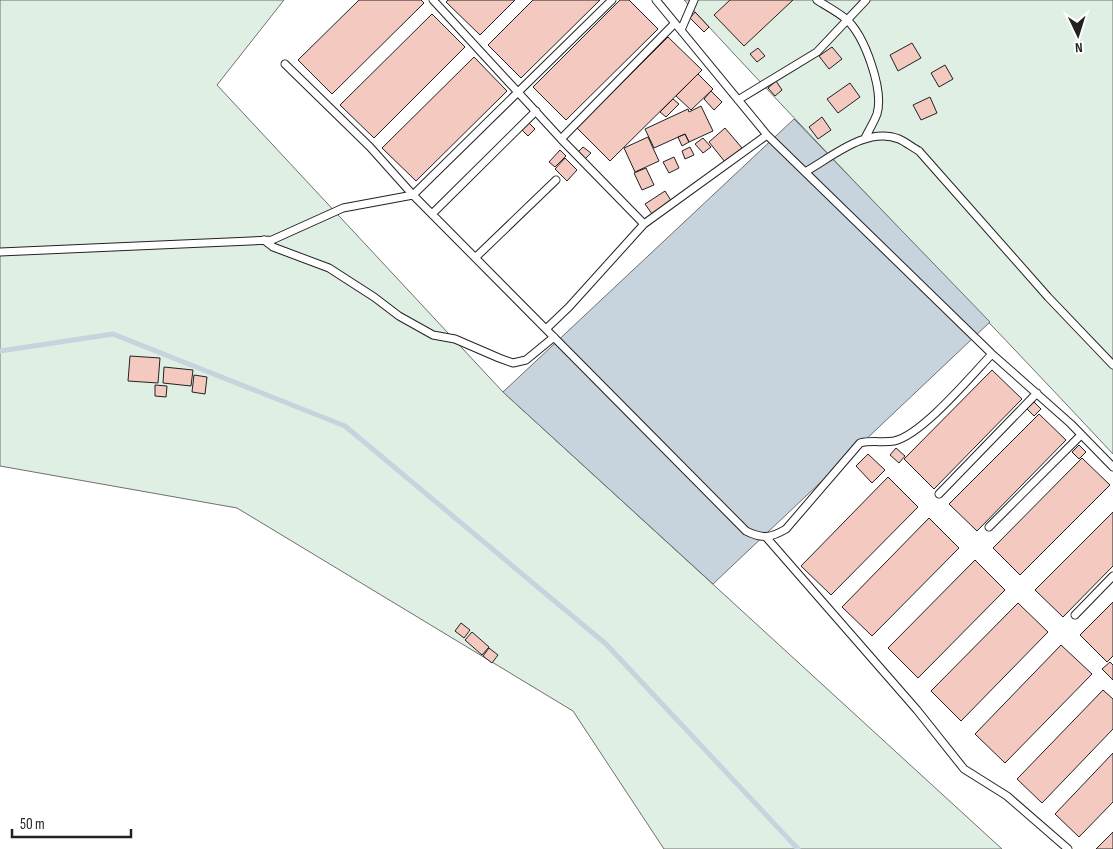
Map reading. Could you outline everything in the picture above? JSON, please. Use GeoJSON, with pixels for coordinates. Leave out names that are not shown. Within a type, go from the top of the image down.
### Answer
{"type":"FeatureCollection","features":[{"type":"Feature","properties":{"kind":"lane"},"geometry":{"type":"LineString","coordinates":[[434,0],[519,91],[560,139],[644,224]]}},
{"type":"Feature","properties":{"kind":"lane"},"geometry":{"type":"LineString","coordinates":[[0,252],[272,240],[343,208],[413,195],[612,0]]}},
{"type":"Feature","properties":{"kind":"lane"},"geometry":{"type":"LineString","coordinates":[[656,0],[767,135],[992,354],[1082,435],[1113,467]]}},
{"type":"Feature","properties":{"kind":"lane"},"geometry":{"type":"LineString","coordinates":[[680,30],[694,0]]}},
{"type":"Feature","properties":{"kind":"lane"},"geometry":{"type":"LineString","coordinates":[[817,0],[848,20],[864,47],[872,67],[879,99],[877,114],[865,138]]}},
{"type":"Feature","properties":{"kind":"lane"},"geometry":{"type":"LineString","coordinates":[[738,100],[817,52],[866,0]]}},
{"type":"Feature","properties":{"kind":"lane"},"geometry":{"type":"LineString","coordinates":[[560,139],[675,22]]}},
{"type":"Feature","properties":{"kind":"lane"},"geometry":{"type":"LineString","coordinates":[[285,64],[370,147],[413,195],[746,531],[758,537],[766,538],[786,529],[860,444],[871,441],[894,441],[914,433],[992,354]]}},
{"type":"Feature","properties":{"kind":"lane"},"geometry":{"type":"LineString","coordinates":[[433,214],[536,111]]}},
{"type":"Feature","properties":{"kind":"lane"},"geometry":{"type":"LineString","coordinates":[[546,329],[569,307],[644,224],[767,135]]}},
{"type":"Feature","properties":{"kind":"lane"},"geometry":{"type":"LineString","coordinates":[[805,172],[865,138],[880,136],[899,139],[919,152],[1048,297],[1113,365]]}},
{"type":"Feature","properties":{"kind":"lane"},"geometry":{"type":"LineString","coordinates":[[476,257],[556,180]]}},
{"type":"Feature","properties":{"kind":"lane"},"geometry":{"type":"LineString","coordinates":[[264,240],[273,247],[329,268],[374,297],[399,316],[433,335],[455,339],[513,363],[526,360],[554,337]]}},
{"type":"Feature","properties":{"kind":"lane"},"geometry":{"type":"LineString","coordinates":[[939,494],[1037,393]]}},
{"type":"Feature","properties":{"kind":"lane"},"geometry":{"type":"LineString","coordinates":[[989,527],[1082,435]]}},
{"type":"Feature","properties":{"kind":"lane"},"geometry":{"type":"LineString","coordinates":[[766,538],[918,710],[964,769],[1007,796],[1068,849]]}},
{"type":"Feature","properties":{"kind":"lane"},"geometry":{"type":"LineString","coordinates":[[1075,615],[1113,576]]}},
{"type":"Feature","properties":{"kind":"green space"},"geometry":{"type":"Polygon","coordinates":[[[0,0],[284,0],[217,85],[503,392],[1002,849],[664,849],[573,711],[237,508],[0,466],[0,0]]]}},
{"type":"Feature","properties":{"kind":"green space"},"geometry":{"type":"Polygon","coordinates":[[[684,0],[1113,0],[1113,454],[791,114],[684,0]]]}},
{"type":"Feature","properties":{"kind":"shaded area"},"geometry":{"type":"Polygon","coordinates":[[[794,119],[990,322],[713,584],[503,392],[794,119]]]}},
{"type":"Feature","properties":{"kind":"building"},"geometry":{"type":"Polygon","coordinates":[[[359,0],[421,0],[424,3],[332,94],[298,60],[359,0]]]}},
{"type":"Feature","properties":{"kind":"building"},"geometry":{"type":"Polygon","coordinates":[[[448,0],[515,0],[480,35],[446,2],[448,0]]]}},
{"type":"Feature","properties":{"kind":"building"},"geometry":{"type":"Polygon","coordinates":[[[533,0],[600,0],[521,78],[488,45],[533,0]]]}},
{"type":"Feature","properties":{"kind":"building"},"geometry":{"type":"Polygon","coordinates":[[[620,0],[629,0],[658,29],[566,120],[533,87],[620,0]]]}},
{"type":"Feature","properties":{"kind":"building"},"geometry":{"type":"Polygon","coordinates":[[[730,0],[793,0],[744,46],[714,15],[730,0]]]}},
{"type":"Feature","properties":{"kind":"building"},"geometry":{"type":"Polygon","coordinates":[[[695,12],[709,27],[704,32],[690,18],[695,12]]]}},
{"type":"Feature","properties":{"kind":"building"},"geometry":{"type":"Polygon","coordinates":[[[432,14],[465,47],[374,138],[340,105],[432,14]]]}},
{"type":"Feature","properties":{"kind":"building"},"geometry":{"type":"Polygon","coordinates":[[[668,37],[702,70],[610,161],[577,128],[668,37]]]}},
{"type":"Feature","properties":{"kind":"building"},"geometry":{"type":"Polygon","coordinates":[[[912,43],[921,58],[898,71],[890,55],[912,43]]]}},
{"type":"Feature","properties":{"kind":"building"},"geometry":{"type":"Polygon","coordinates":[[[832,47],[842,59],[829,69],[819,56],[832,47]]]}},
{"type":"Feature","properties":{"kind":"building"},"geometry":{"type":"Polygon","coordinates":[[[758,48],[765,56],[757,62],[750,54],[758,48]]]}},
{"type":"Feature","properties":{"kind":"building"},"geometry":{"type":"Polygon","coordinates":[[[474,57],[507,91],[416,181],[382,148],[474,57]]]}},
{"type":"Feature","properties":{"kind":"building"},"geometry":{"type":"Polygon","coordinates":[[[945,65],[953,79],[939,87],[931,73],[945,65]]]}},
{"type":"Feature","properties":{"kind":"building"},"geometry":{"type":"Polygon","coordinates":[[[698,74],[713,89],[691,110],[676,96],[698,74]]]}},
{"type":"Feature","properties":{"kind":"building"},"geometry":{"type":"Polygon","coordinates":[[[776,81],[782,90],[775,96],[768,88],[776,81]]]}},
{"type":"Feature","properties":{"kind":"building"},"geometry":{"type":"Polygon","coordinates":[[[850,83],[860,97],[838,113],[827,99],[850,83]]]}},
{"type":"Feature","properties":{"kind":"building"},"geometry":{"type":"Polygon","coordinates":[[[711,91],[722,102],[714,110],[704,99],[711,91]]]}},
{"type":"Feature","properties":{"kind":"building"},"geometry":{"type":"Polygon","coordinates":[[[930,97],[937,113],[921,120],[913,105],[930,97]]]}},
{"type":"Feature","properties":{"kind":"building"},"geometry":{"type":"Polygon","coordinates":[[[673,99],[679,104],[666,117],[660,112],[673,99]]]}},
{"type":"Feature","properties":{"kind":"building"},"geometry":{"type":"Polygon","coordinates":[[[701,106],[713,131],[689,142],[685,134],[654,148],[645,129],[688,109],[689,112],[701,106]]]}},
{"type":"Feature","properties":{"kind":"building"},"geometry":{"type":"Polygon","coordinates":[[[822,117],[831,130],[818,139],[809,127],[822,117]]]}},
{"type":"Feature","properties":{"kind":"building"},"geometry":{"type":"Polygon","coordinates":[[[529,123],[535,129],[528,136],[522,130],[529,123]]]}},
{"type":"Feature","properties":{"kind":"building"},"geometry":{"type":"Polygon","coordinates":[[[725,128],[742,148],[725,162],[709,142],[725,128]]]}},
{"type":"Feature","properties":{"kind":"building"},"geometry":{"type":"Polygon","coordinates":[[[685,134],[689,142],[682,146],[678,137],[685,134]]]}},
{"type":"Feature","properties":{"kind":"building"},"geometry":{"type":"Polygon","coordinates":[[[648,137],[659,161],[635,172],[624,148],[648,137]]]}},
{"type":"Feature","properties":{"kind":"building"},"geometry":{"type":"Polygon","coordinates":[[[703,138],[711,147],[703,153],[695,144],[703,138]]]}},
{"type":"Feature","properties":{"kind":"building"},"geometry":{"type":"Polygon","coordinates":[[[583,147],[591,153],[585,159],[578,152],[583,147]]]}},
{"type":"Feature","properties":{"kind":"building"},"geometry":{"type":"Polygon","coordinates":[[[690,147],[694,155],[685,159],[682,151],[690,147]]]}},
{"type":"Feature","properties":{"kind":"building"},"geometry":{"type":"Polygon","coordinates":[[[560,150],[566,156],[555,167],[549,162],[560,150]]]}},
{"type":"Feature","properties":{"kind":"building"},"geometry":{"type":"Polygon","coordinates":[[[674,157],[679,168],[669,173],[663,162],[674,157]]]}},
{"type":"Feature","properties":{"kind":"building"},"geometry":{"type":"Polygon","coordinates":[[[565,158],[577,170],[567,181],[555,169],[565,158]]]}},
{"type":"Feature","properties":{"kind":"building"},"geometry":{"type":"Polygon","coordinates":[[[646,168],[654,185],[642,190],[634,173],[646,168]]]}},
{"type":"Feature","properties":{"kind":"building"},"geometry":{"type":"Polygon","coordinates":[[[665,191],[672,202],[652,214],[645,204],[665,191]]]}},
{"type":"Feature","properties":{"kind":"building"},"geometry":{"type":"Polygon","coordinates":[[[130,356],[160,358],[158,383],[128,381],[130,356]]]}},
{"type":"Feature","properties":{"kind":"building"},"geometry":{"type":"Polygon","coordinates":[[[164,367],[193,370],[191,386],[163,383],[164,367]]]}},
{"type":"Feature","properties":{"kind":"building"},"geometry":{"type":"Polygon","coordinates":[[[992,370],[1022,399],[934,489],[904,459],[992,370]]]}},
{"type":"Feature","properties":{"kind":"building"},"geometry":{"type":"Polygon","coordinates":[[[194,375],[207,377],[205,394],[192,392],[194,375]]]}},
{"type":"Feature","properties":{"kind":"building"},"geometry":{"type":"Polygon","coordinates":[[[155,385],[167,386],[166,397],[155,396],[155,385]]]}},
{"type":"Feature","properties":{"kind":"building"},"geometry":{"type":"Polygon","coordinates":[[[1034,402],[1041,409],[1034,416],[1027,409],[1034,402]]]}},
{"type":"Feature","properties":{"kind":"building"},"geometry":{"type":"Polygon","coordinates":[[[1039,414],[1066,440],[977,531],[949,504],[1039,414]]]}},
{"type":"Feature","properties":{"kind":"building"},"geometry":{"type":"Polygon","coordinates":[[[1079,445],[1086,452],[1079,459],[1072,452],[1079,445]]]}},
{"type":"Feature","properties":{"kind":"building"},"geometry":{"type":"Polygon","coordinates":[[[896,448],[905,456],[899,463],[890,455],[896,448]]]}},
{"type":"Feature","properties":{"kind":"building"},"geometry":{"type":"Polygon","coordinates":[[[868,454],[885,470],[872,483],[856,466],[868,454]]]}},
{"type":"Feature","properties":{"kind":"building"},"geometry":{"type":"Polygon","coordinates":[[[1082,458],[1110,485],[1020,575],[993,548],[1082,458]]]}},
{"type":"Feature","properties":{"kind":"building"},"geometry":{"type":"Polygon","coordinates":[[[888,477],[918,507],[831,595],[801,566],[888,477]]]}},
{"type":"Feature","properties":{"kind":"building"},"geometry":{"type":"Polygon","coordinates":[[[1113,512],[1113,566],[1063,617],[1035,590],[1113,512]]]}},
{"type":"Feature","properties":{"kind":"building"},"geometry":{"type":"Polygon","coordinates":[[[929,518],[959,548],[872,636],[842,607],[929,518]]]}},
{"type":"Feature","properties":{"kind":"building"},"geometry":{"type":"Polygon","coordinates":[[[975,560],[1005,590],[918,678],[888,648],[975,560]]]}},
{"type":"Feature","properties":{"kind":"building"},"geometry":{"type":"Polygon","coordinates":[[[1113,602],[1113,656],[1107,662],[1080,635],[1113,602]]]}},
{"type":"Feature","properties":{"kind":"building"},"geometry":{"type":"Polygon","coordinates":[[[1018,603],[1048,632],[961,721],[931,691],[1018,603]]]}},
{"type":"Feature","properties":{"kind":"building"},"geometry":{"type":"Polygon","coordinates":[[[461,623],[470,630],[464,638],[455,631],[461,623]]]}},
{"type":"Feature","properties":{"kind":"building"},"geometry":{"type":"Polygon","coordinates":[[[472,632],[489,647],[482,655],[465,640],[472,632]]]}},
{"type":"Feature","properties":{"kind":"building"},"geometry":{"type":"Polygon","coordinates":[[[1061,645],[1092,674],[1005,763],[975,734],[1061,645]]]}},
{"type":"Feature","properties":{"kind":"building"},"geometry":{"type":"Polygon","coordinates":[[[489,648],[498,655],[492,663],[483,656],[489,648]]]}},
{"type":"Feature","properties":{"kind":"building"},"geometry":{"type":"Polygon","coordinates":[[[1110,662],[1113,665],[1113,680],[1102,669],[1110,662]]]}},
{"type":"Feature","properties":{"kind":"building"},"geometry":{"type":"Polygon","coordinates":[[[1103,690],[1113,699],[1113,729],[1042,803],[1017,779],[1103,690]]]}},
{"type":"Feature","properties":{"kind":"building"},"geometry":{"type":"Polygon","coordinates":[[[1113,753],[1113,802],[1079,837],[1055,814],[1113,753]]]}},
{"type":"Feature","properties":{"kind":"building"},"geometry":{"type":"Polygon","coordinates":[[[1113,832],[1113,849],[1096,849],[1113,832]]]}},
{"type":"Feature","properties":{"kind":"waterway"},"geometry":{"type":"LineString","coordinates":[[0,351],[113,334],[345,426],[606,644],[798,849]]}}]}
